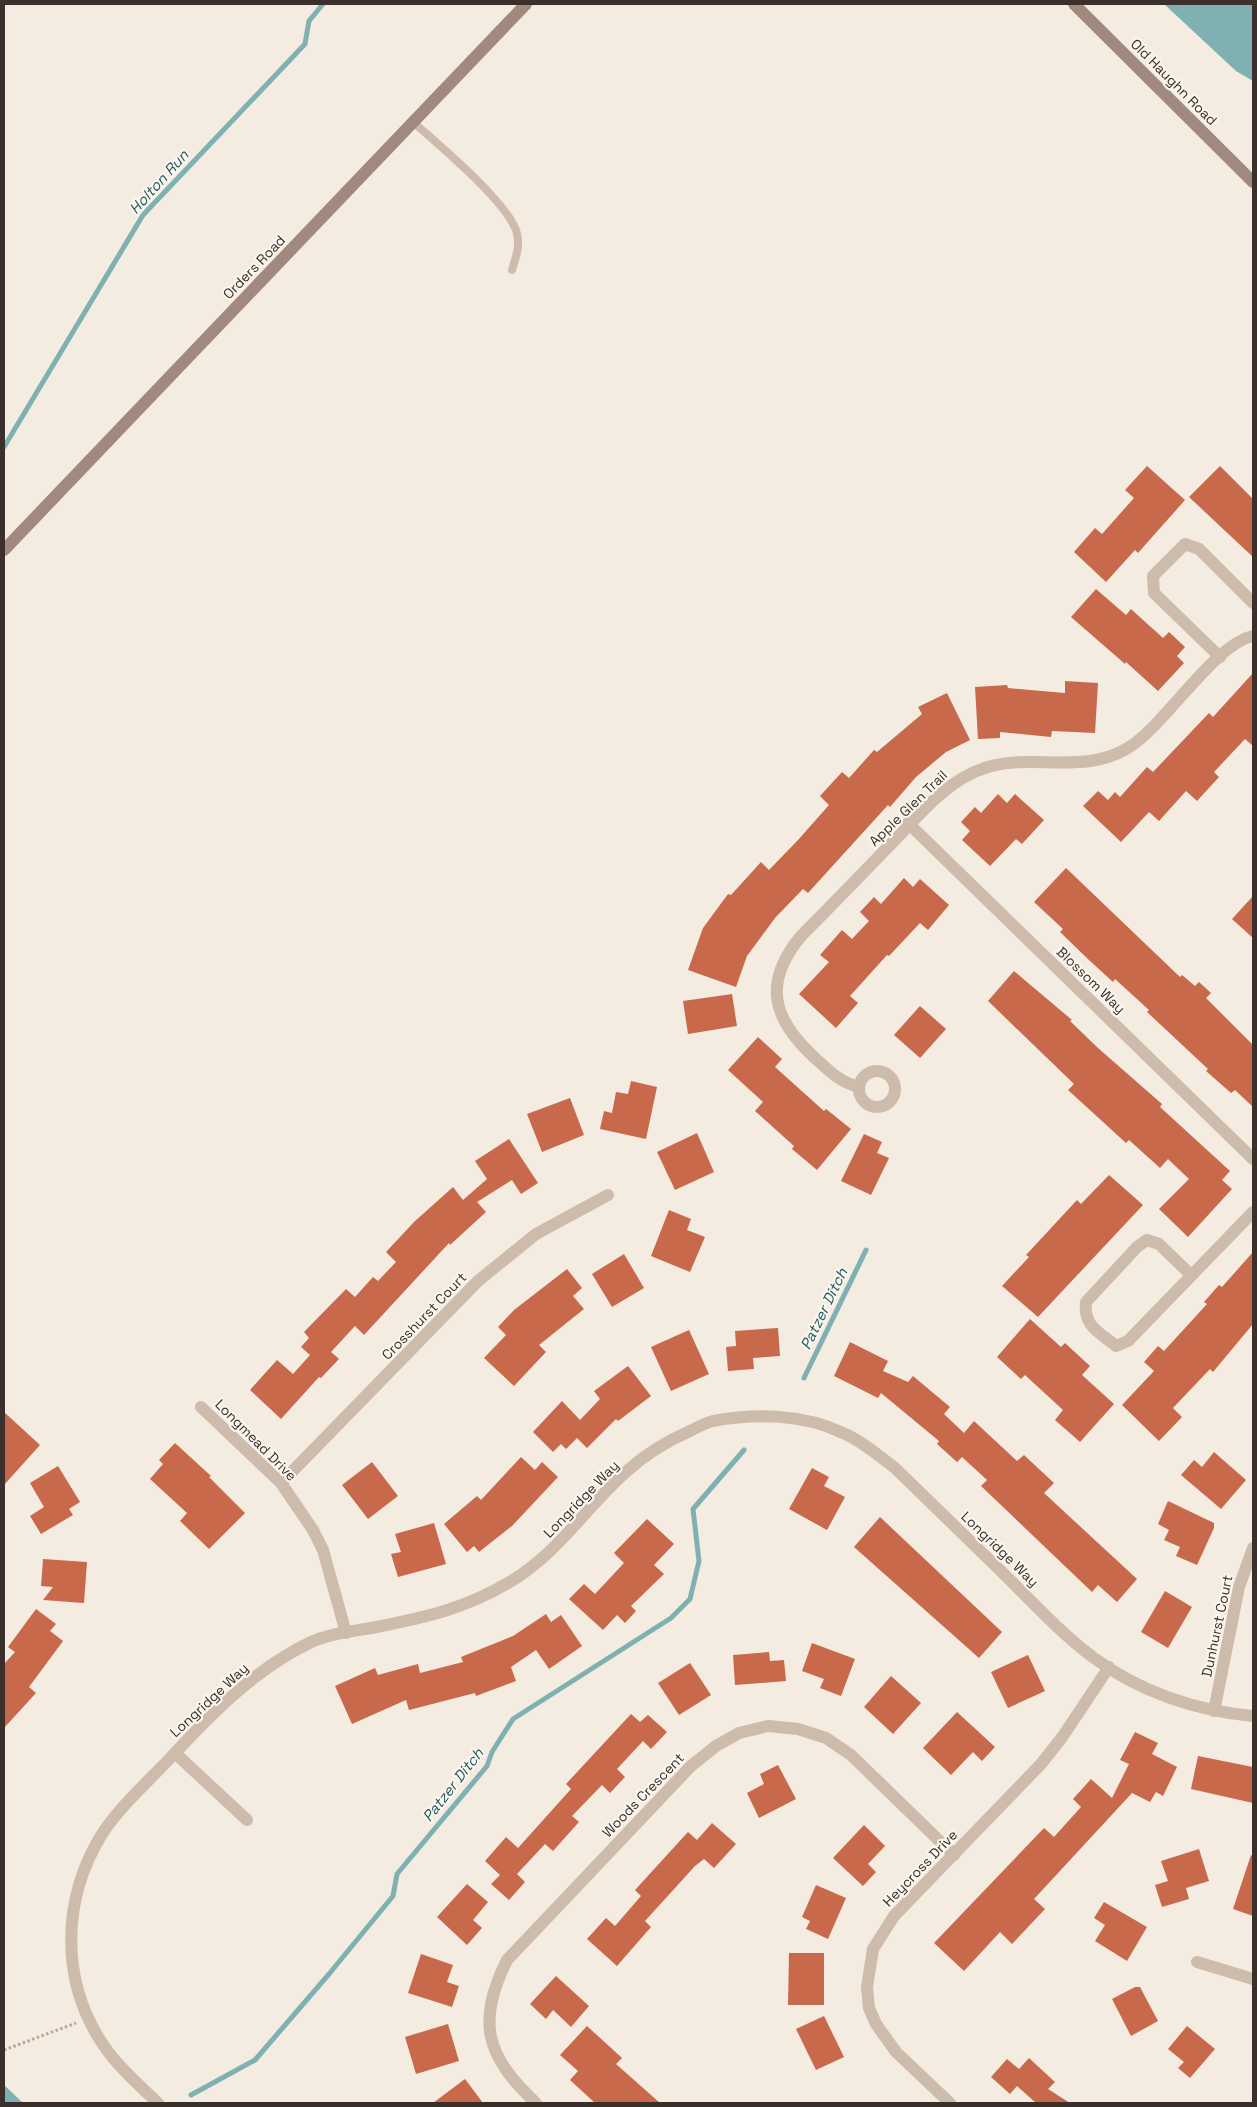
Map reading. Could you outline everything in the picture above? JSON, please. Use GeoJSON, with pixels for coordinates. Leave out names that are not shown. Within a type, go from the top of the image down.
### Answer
{"type":"FeatureCollection","features":[{"type":"Feature","properties":{"kind":"street","name":"Orders Road"},"geometry":{"type":"LineString","coordinates":[[4,550],[526,4]]}},
{"type":"Feature","properties":{"kind":"street","name":"Old Haughn Road"},"geometry":{"type":"LineString","coordinates":[[1074,4],[1253,182]]}},
{"type":"Feature","properties":{"kind":"street"},"geometry":{"type":"LineString","coordinates":[[1220,657],[1154,593],[1153,576],[1185,544],[1199,549],[1253,603]]}},
{"type":"Feature","properties":{"kind":"street","name":"Apple Glen Trail"},"geometry":{"type":"LineString","coordinates":[[859,1087],[844,1083],[813,1056],[792,1034],[779,1006],[778,979],[787,953],[792,947],[909,824],[947,788],[974,771],[1007,762],[1080,764],[1110,757],[1131,746],[1150,730],[1232,644],[1253,636]]}},
{"type":"Feature","properties":{"kind":"street","name":"Blossom Way"},"geometry":{"type":"LineString","coordinates":[[909,824],[1253,1159]]}},
{"type":"Feature","properties":{"kind":"street","name":"Crosshurst Court"},"geometry":{"type":"LineString","coordinates":[[282,1483],[478,1282],[536,1234],[608,1195]]}},
{"type":"Feature","properties":{"kind":"street"},"geometry":{"type":"LineString","coordinates":[[1191,1275],[1158,1244],[1146,1240],[1137,1247],[1086,1302],[1084,1314],[1088,1322],[1116,1346],[1128,1342],[1253,1212]]}},
{"type":"Feature","properties":{"kind":"street","name":"Longmead Drive"},"geometry":{"type":"LineString","coordinates":[[201,1407],[282,1483],[313,1530],[323,1550],[346,1633]]}},
{"type":"Feature","properties":{"kind":"street","name":"Longridge Way"},"geometry":{"type":"LineString","coordinates":[[158,2103],[129,2075],[103,2044],[88,2018],[77,1988],[71,1956],[70,1927],[87,1865],[103,1833],[175,1753],[232,1696],[259,1673],[312,1641],[437,1615],[465,1606],[490,1594],[523,1574],[553,1550],[626,1472],[666,1441],[711,1422],[762,1416],[809,1420],[843,1432],[870,1448],[895,1468],[1036,1605],[1093,1657],[1108,1667],[1160,1694],[1214,1710],[1253,1716]]}},
{"type":"Feature","properties":{"kind":"street","name":"Dunhurst Court"},"geometry":{"type":"LineString","coordinates":[[1214,1710],[1239,1587],[1253,1548]]}},
{"type":"Feature","properties":{"kind":"street","name":"Heycross Drive"},"geometry":{"type":"LineString","coordinates":[[950,2103],[886,2040],[870,2008],[867,1987],[873,1949],[894,1916],[1041,1764],[1063,1736],[1108,1667]]}},
{"type":"Feature","properties":{"kind":"street","name":"Woods Crescent"},"geometry":{"type":"LineString","coordinates":[[536,2103],[504,2070],[489,2027],[491,2002],[497,1980],[508,1960],[691,1766],[716,1746],[739,1733],[768,1726],[798,1729],[826,1738],[851,1755],[954,1855]]}},
{"type":"Feature","properties":{"kind":"street"},"geometry":{"type":"LineString","coordinates":[[175,1753],[247,1820]]}},
{"type":"Feature","properties":{"kind":"street"},"geometry":{"type":"LineString","coordinates":[[1197,1962],[1253,1979]]}},
{"type":"Feature","properties":{"kind":"lane"},"geometry":{"type":"LineString","coordinates":[[413,122],[459,164],[507,214],[516,230],[519,249],[512,270]]}},
{"type":"Feature","properties":{"kind":"path"},"geometry":{"type":"LineString","coordinates":[[4,2050],[88,2018]]}},
{"type":"Feature","properties":{"kind":"water"},"geometry":{"type":"Polygon","coordinates":[[[1164,4],[1253,4],[1253,81],[1236,71],[1164,4]]]}},
{"type":"Feature","properties":{"kind":"water"},"geometry":{"type":"Polygon","coordinates":[[[4,2085],[23,2103],[4,2103],[4,2085]]]}},
{"type":"Feature","properties":{"kind":"building"},"geometry":{"type":"Polygon","coordinates":[[[1147,466],[1185,500],[1138,553],[1135,550],[1106,582],[1074,552],[1095,528],[1102,534],[1134,498],[1125,490],[1147,466]]]}},
{"type":"Feature","properties":{"kind":"building"},"geometry":{"type":"Polygon","coordinates":[[[1220,466],[1253,499],[1253,557],[1189,497],[1220,466]]]}},
{"type":"Feature","properties":{"kind":"building"},"geometry":{"type":"Polygon","coordinates":[[[1096,589],[1126,615],[1131,609],[1163,638],[1169,632],[1185,647],[1177,656],[1184,663],[1158,691],[1071,617],[1096,589]]]}},
{"type":"Feature","properties":{"kind":"building"},"geometry":{"type":"Polygon","coordinates":[[[1253,673],[1253,746],[1245,739],[1214,772],[1219,777],[1197,801],[1186,791],[1159,821],[1149,812],[1121,842],[1083,806],[1098,791],[1108,800],[1115,792],[1120,797],[1147,767],[1153,772],[1209,713],[1213,717],[1253,673]]]}},
{"type":"Feature","properties":{"kind":"building"},"geometry":{"type":"Polygon","coordinates":[[[1065,681],[1098,683],[1095,733],[1052,731],[1051,737],[1000,732],[1000,738],[978,739],[975,687],[1007,685],[1008,688],[1065,693],[1065,681]]]}},
{"type":"Feature","properties":{"kind":"building"},"geometry":{"type":"Polygon","coordinates":[[[947,693],[970,740],[946,752],[916,777],[808,893],[803,889],[775,918],[747,956],[736,987],[688,970],[703,928],[728,894],[731,895],[761,862],[769,870],[798,840],[829,805],[820,796],[842,772],[849,778],[874,750],[877,752],[922,714],[918,707],[947,693]]]}},
{"type":"Feature","properties":{"kind":"building"},"geometry":{"type":"Polygon","coordinates":[[[998,794],[1007,803],[1015,794],[1044,820],[1022,844],[1016,839],[990,866],[962,840],[970,831],[961,822],[975,807],[981,813],[998,794]]]}},
{"type":"Feature","properties":{"kind":"building"},"geometry":{"type":"Polygon","coordinates":[[[1066,868],[1180,977],[1182,975],[1195,986],[1199,982],[1211,993],[1206,998],[1253,1045],[1253,1107],[1235,1090],[1231,1093],[1206,1071],[1208,1069],[1147,1012],[1149,1010],[1115,979],[1113,982],[1089,960],[1060,932],[1063,929],[1034,902],[1066,868]]]}},
{"type":"Feature","properties":{"kind":"building"},"geometry":{"type":"Polygon","coordinates":[[[904,878],[913,887],[920,879],[949,905],[928,930],[920,923],[889,956],[887,955],[850,996],[858,1003],[836,1028],[799,994],[829,962],[820,955],[842,930],[852,939],[869,921],[860,912],[874,897],[881,904],[904,878]]]}},
{"type":"Feature","properties":{"kind":"building"},"geometry":{"type":"Polygon","coordinates":[[[1253,896],[1253,938],[1232,919],[1253,896]]]}},
{"type":"Feature","properties":{"kind":"building"},"geometry":{"type":"Polygon","coordinates":[[[1014,971],[1072,1020],[1070,1021],[1098,1048],[1162,1104],[1160,1107],[1230,1171],[1222,1180],[1232,1189],[1188,1237],[1159,1209],[1189,1179],[1168,1159],[1160,1168],[1129,1140],[1126,1143],[1068,1090],[1074,1084],[988,1001],[1014,971]]]}},
{"type":"Feature","properties":{"kind":"building"},"geometry":{"type":"Polygon","coordinates":[[[732,994],[737,1026],[688,1034],[683,1001],[732,994]]]}},
{"type":"Feature","properties":{"kind":"building"},"geometry":{"type":"Polygon","coordinates":[[[920,1006],[946,1029],[920,1058],[894,1035],[920,1006]]]}},
{"type":"Feature","properties":{"kind":"building"},"geometry":{"type":"Polygon","coordinates":[[[758,1037],[782,1059],[775,1067],[824,1111],[826,1109],[851,1129],[817,1170],[792,1149],[794,1146],[755,1111],[763,1102],[728,1070],[758,1037]]]}},
{"type":"Feature","properties":{"kind":"building"},"geometry":{"type":"Polygon","coordinates":[[[631,1081],[657,1087],[646,1139],[600,1129],[604,1111],[612,1113],[616,1092],[628,1094],[631,1081]]]}},
{"type":"Feature","properties":{"kind":"building"},"geometry":{"type":"Polygon","coordinates":[[[570,1098],[584,1135],[542,1152],[527,1114],[570,1098]]]}},
{"type":"Feature","properties":{"kind":"building"},"geometry":{"type":"Polygon","coordinates":[[[697,1133],[714,1172],[675,1190],[657,1152],[697,1133]]]}},
{"type":"Feature","properties":{"kind":"building"},"geometry":{"type":"Polygon","coordinates":[[[864,1134],[882,1142],[877,1153],[889,1158],[871,1195],[841,1181],[864,1134]]]}},
{"type":"Feature","properties":{"kind":"building"},"geometry":{"type":"Polygon","coordinates":[[[509,1139],[538,1183],[521,1194],[512,1180],[477,1202],[486,1212],[450,1245],[449,1243],[364,1335],[355,1326],[331,1352],[339,1359],[321,1378],[319,1377],[281,1419],[250,1390],[277,1360],[293,1374],[310,1355],[301,1347],[309,1338],[304,1332],[346,1289],[355,1297],[373,1277],[378,1281],[396,1262],[386,1252],[414,1222],[453,1187],[463,1200],[487,1179],[475,1161],[509,1139]]]}},
{"type":"Feature","properties":{"kind":"building"},"geometry":{"type":"Polygon","coordinates":[[[1109,1175],[1143,1205],[1038,1317],[1002,1286],[1029,1257],[1026,1255],[1077,1200],[1081,1204],[1109,1175]]]}},
{"type":"Feature","properties":{"kind":"building"},"geometry":{"type":"Polygon","coordinates":[[[669,1210],[691,1219],[687,1230],[705,1237],[690,1272],[651,1256],[669,1210]]]}},
{"type":"Feature","properties":{"kind":"building"},"geometry":{"type":"Polygon","coordinates":[[[1253,1252],[1253,1324],[1213,1372],[1210,1369],[1173,1408],[1182,1417],[1159,1441],[1122,1405],[1154,1371],[1144,1362],[1158,1346],[1164,1351],[1207,1304],[1204,1302],[1219,1285],[1222,1287],[1253,1252]]]}},
{"type":"Feature","properties":{"kind":"building"},"geometry":{"type":"Polygon","coordinates":[[[624,1254],[644,1288],[612,1307],[592,1274],[624,1254]]]}},
{"type":"Feature","properties":{"kind":"building"},"geometry":{"type":"Polygon","coordinates":[[[567,1269],[582,1288],[573,1296],[584,1309],[539,1345],[546,1352],[514,1386],[484,1358],[506,1335],[498,1327],[514,1310],[567,1269]]]}},
{"type":"Feature","properties":{"kind":"building"},"geometry":{"type":"Polygon","coordinates":[[[1030,1319],[1061,1347],[1065,1343],[1090,1366],[1082,1375],[1114,1404],[1080,1442],[1055,1420],[1063,1410],[1025,1375],[1021,1379],[997,1357],[1030,1319]]]}},
{"type":"Feature","properties":{"kind":"building"},"geometry":{"type":"Polygon","coordinates":[[[778,1328],[780,1356],[753,1358],[754,1369],[728,1371],[726,1347],[736,1346],[735,1331],[778,1328]]]}},
{"type":"Feature","properties":{"kind":"building"},"geometry":{"type":"Polygon","coordinates":[[[689,1330],[709,1374],[671,1391],[651,1347],[689,1330]]]}},
{"type":"Feature","properties":{"kind":"building"},"geometry":{"type":"Polygon","coordinates":[[[850,1342],[888,1361],[883,1371],[908,1382],[913,1376],[950,1407],[944,1414],[964,1433],[974,1421],[1017,1461],[1024,1455],[1054,1483],[1044,1493],[1137,1579],[1117,1602],[1098,1585],[1092,1592],[981,1486],[987,1480],[962,1457],[957,1462],[937,1444],[939,1441],[881,1393],[878,1398],[834,1376],[850,1342]]]}},
{"type":"Feature","properties":{"kind":"building"},"geometry":{"type":"Polygon","coordinates":[[[628,1366],[651,1396],[618,1421],[616,1419],[587,1448],[577,1438],[566,1449],[561,1444],[553,1452],[533,1432],[562,1401],[580,1420],[600,1399],[594,1391],[628,1366]]]}},
{"type":"Feature","properties":{"kind":"building"},"geometry":{"type":"Polygon","coordinates":[[[4,1412],[40,1445],[4,1485],[4,1412]]]}},
{"type":"Feature","properties":{"kind":"building"},"geometry":{"type":"Polygon","coordinates":[[[175,1443],[211,1476],[209,1477],[245,1513],[209,1549],[180,1521],[187,1513],[150,1479],[163,1464],[159,1460],[175,1443]]]}},
{"type":"Feature","properties":{"kind":"building"},"geometry":{"type":"Polygon","coordinates":[[[1214,1452],[1246,1480],[1221,1509],[1181,1475],[1194,1460],[1202,1467],[1214,1452]]]}},
{"type":"Feature","properties":{"kind":"building"},"geometry":{"type":"Polygon","coordinates":[[[521,1457],[535,1470],[542,1462],[558,1477],[512,1526],[479,1552],[474,1546],[467,1552],[444,1524],[477,1496],[481,1500],[521,1457]]]}},
{"type":"Feature","properties":{"kind":"building"},"geometry":{"type":"Polygon","coordinates":[[[372,1462],[398,1496],[368,1519],[342,1485],[372,1462]]]}},
{"type":"Feature","properties":{"kind":"building"},"geometry":{"type":"Polygon","coordinates":[[[58,1466],[80,1502],[69,1509],[73,1515],[41,1534],[30,1516],[44,1507],[30,1483],[58,1466]]]}},
{"type":"Feature","properties":{"kind":"building"},"geometry":{"type":"Polygon","coordinates":[[[812,1468],[829,1477],[824,1486],[845,1497],[827,1530],[789,1509],[812,1468]]]}},
{"type":"Feature","properties":{"kind":"building"},"geometry":{"type":"Polygon","coordinates":[[[1168,1501],[1214,1523],[1214,1528],[1197,1565],[1176,1556],[1180,1547],[1164,1540],[1169,1530],[1158,1524],[1168,1501]]]}},
{"type":"Feature","properties":{"kind":"building"},"geometry":{"type":"Polygon","coordinates":[[[880,1517],[1002,1632],[979,1658],[854,1547],[880,1517]]]}},
{"type":"Feature","properties":{"kind":"building"},"geometry":{"type":"Polygon","coordinates":[[[647,1519],[674,1544],[654,1565],[664,1574],[631,1606],[636,1611],[625,1623],[617,1615],[603,1630],[569,1599],[584,1584],[595,1594],[624,1563],[614,1553],[647,1519]]]}},
{"type":"Feature","properties":{"kind":"building"},"geometry":{"type":"Polygon","coordinates":[[[434,1523],[446,1564],[398,1577],[391,1554],[401,1552],[395,1534],[434,1523]]]}},
{"type":"Feature","properties":{"kind":"building"},"geometry":{"type":"Polygon","coordinates":[[[43,1559],[87,1562],[84,1603],[43,1600],[53,1587],[41,1586],[43,1559]]]}},
{"type":"Feature","properties":{"kind":"building"},"geometry":{"type":"Polygon","coordinates":[[[1165,1591],[1192,1607],[1168,1648],[1141,1632],[1165,1591]]]}},
{"type":"Feature","properties":{"kind":"building"},"geometry":{"type":"Polygon","coordinates":[[[36,1609],[56,1624],[50,1631],[63,1641],[29,1687],[36,1693],[4,1728],[4,1664],[15,1652],[8,1647],[36,1609]]]}},
{"type":"Feature","properties":{"kind":"building"},"geometry":{"type":"Polygon","coordinates":[[[546,1614],[551,1622],[561,1615],[582,1646],[549,1669],[536,1650],[511,1667],[516,1681],[476,1696],[475,1693],[409,1710],[406,1700],[352,1724],[335,1686],[375,1668],[378,1675],[418,1664],[420,1673],[463,1662],[461,1657],[513,1636],[546,1614]]]}},
{"type":"Feature","properties":{"kind":"building"},"geometry":{"type":"Polygon","coordinates":[[[812,1643],[855,1659],[841,1696],[820,1688],[824,1679],[802,1671],[812,1643]]]}},
{"type":"Feature","properties":{"kind":"building"},"geometry":{"type":"Polygon","coordinates":[[[769,1652],[770,1661],[784,1660],[786,1681],[735,1685],[733,1655],[769,1652]]]}},
{"type":"Feature","properties":{"kind":"building"},"geometry":{"type":"Polygon","coordinates":[[[1028,1655],[1045,1691],[1008,1708],[991,1672],[1028,1655]]]}},
{"type":"Feature","properties":{"kind":"building"},"geometry":{"type":"Polygon","coordinates":[[[690,1663],[711,1695],[679,1715],[658,1683],[690,1663]]]}},
{"type":"Feature","properties":{"kind":"building"},"geometry":{"type":"Polygon","coordinates":[[[891,1676],[921,1703],[893,1734],[864,1707],[891,1676]]]}},
{"type":"Feature","properties":{"kind":"building"},"geometry":{"type":"Polygon","coordinates":[[[957,1712],[995,1747],[982,1761],[973,1752],[951,1775],[923,1748],[957,1712]]]}},
{"type":"Feature","properties":{"kind":"building"},"geometry":{"type":"Polygon","coordinates":[[[631,1714],[640,1722],[648,1715],[667,1732],[651,1749],[643,1741],[617,1769],[625,1777],[610,1793],[602,1785],[572,1816],[579,1822],[553,1851],[545,1844],[517,1874],[525,1882],[509,1900],[491,1884],[500,1875],[485,1861],[506,1837],[518,1848],[571,1789],[566,1784],[631,1714]]]}},
{"type":"Feature","properties":{"kind":"building"},"geometry":{"type":"Polygon","coordinates":[[[1135,1732],[1158,1743],[1152,1754],[1177,1767],[1163,1796],[1156,1792],[1150,1802],[1132,1793],[1034,1899],[1045,1909],[1012,1944],[1000,1932],[964,1971],[934,1943],[1044,1828],[1054,1837],[1081,1807],[1073,1799],[1091,1779],[1112,1798],[1129,1764],[1120,1760],[1135,1732]]]}},
{"type":"Feature","properties":{"kind":"building"},"geometry":{"type":"Polygon","coordinates":[[[1198,1756],[1253,1767],[1253,1803],[1191,1789],[1198,1756]]]}},
{"type":"Feature","properties":{"kind":"building"},"geometry":{"type":"Polygon","coordinates":[[[778,1765],[796,1799],[759,1818],[747,1793],[764,1784],[760,1774],[778,1765]]]}},
{"type":"Feature","properties":{"kind":"building"},"geometry":{"type":"Polygon","coordinates":[[[712,1823],[736,1844],[714,1868],[704,1859],[695,1866],[645,1921],[651,1927],[617,1966],[587,1939],[606,1918],[615,1926],[641,1896],[635,1890],[688,1832],[697,1840],[712,1823]]]}},
{"type":"Feature","properties":{"kind":"building"},"geometry":{"type":"Polygon","coordinates":[[[864,1825],[885,1846],[868,1864],[876,1872],[863,1886],[833,1858],[864,1825]]]}},
{"type":"Feature","properties":{"kind":"building"},"geometry":{"type":"Polygon","coordinates":[[[1199,1849],[1209,1881],[1186,1888],[1189,1899],[1162,1907],[1155,1885],[1168,1881],[1161,1861],[1199,1849]]]}},
{"type":"Feature","properties":{"kind":"building"},"geometry":{"type":"Polygon","coordinates":[[[1251,1855],[1253,1856],[1253,1916],[1233,1909],[1251,1855]]]}},
{"type":"Feature","properties":{"kind":"building"},"geometry":{"type":"Polygon","coordinates":[[[467,1884],[488,1902],[473,1920],[482,1928],[467,1945],[437,1917],[467,1884]]]}},
{"type":"Feature","properties":{"kind":"building"},"geometry":{"type":"Polygon","coordinates":[[[816,1885],[846,1898],[828,1939],[806,1929],[810,1921],[802,1917],[816,1885]]]}},
{"type":"Feature","properties":{"kind":"building"},"geometry":{"type":"Polygon","coordinates":[[[1104,1902],[1147,1927],[1127,1961],[1095,1941],[1105,1925],[1094,1918],[1104,1902]]]}},
{"type":"Feature","properties":{"kind":"building"},"geometry":{"type":"Polygon","coordinates":[[[789,1953],[824,1953],[824,2005],[788,2005],[789,1953]]]}},
{"type":"Feature","properties":{"kind":"building"},"geometry":{"type":"Polygon","coordinates":[[[421,1954],[453,1965],[447,1982],[459,1986],[452,2007],[408,1993],[421,1954]]]}},
{"type":"Feature","properties":{"kind":"building"},"geometry":{"type":"Polygon","coordinates":[[[556,1976],[589,2006],[571,2027],[553,2010],[546,2019],[530,2004],[556,1976]]]}},
{"type":"Feature","properties":{"kind":"building"},"geometry":{"type":"Polygon","coordinates":[[[1135,1987],[1140,1987],[1158,2021],[1131,2036],[1112,1999],[1135,1987]]]}},
{"type":"Feature","properties":{"kind":"building"},"geometry":{"type":"Polygon","coordinates":[[[824,2016],[844,2057],[816,2070],[796,2029],[824,2016]]]}},
{"type":"Feature","properties":{"kind":"building"},"geometry":{"type":"Polygon","coordinates":[[[448,2024],[459,2061],[416,2074],[405,2037],[448,2024]]]}},
{"type":"Feature","properties":{"kind":"building"},"geometry":{"type":"Polygon","coordinates":[[[587,2026],[622,2058],[616,2064],[660,2103],[595,2103],[570,2080],[578,2071],[560,2055],[587,2026]]]}},
{"type":"Feature","properties":{"kind":"building"},"geometry":{"type":"Polygon","coordinates":[[[1187,2026],[1215,2049],[1190,2078],[1178,2068],[1184,2062],[1168,2049],[1187,2026]]]}},
{"type":"Feature","properties":{"kind":"building"},"geometry":{"type":"Polygon","coordinates":[[[1029,2058],[1055,2082],[1048,2089],[1070,2103],[1036,2103],[1017,2086],[1010,2094],[991,2077],[1007,2059],[1019,2069],[1029,2058]]]}},
{"type":"Feature","properties":{"kind":"building"},"geometry":{"type":"Polygon","coordinates":[[[465,2079],[483,2103],[433,2103],[465,2079]]]}},
{"type":"Feature","properties":{"kind":"waterway","name":"Holton Run"},"geometry":{"type":"LineString","coordinates":[[4,447],[143,215],[305,44],[309,21],[323,4]]}},
{"type":"Feature","properties":{"kind":"waterway","name":"Patzer Ditch"},"geometry":{"type":"LineString","coordinates":[[804,1378],[866,1250]]}},
{"type":"Feature","properties":{"kind":"waterway","name":"Patzer Ditch"},"geometry":{"type":"LineString","coordinates":[[191,2095],[255,2060],[329,1974],[393,1896],[397,1874],[487,1766],[492,1752],[513,1719],[671,1618],[690,1599],[699,1561],[693,1509],[744,1450]]}}]}
